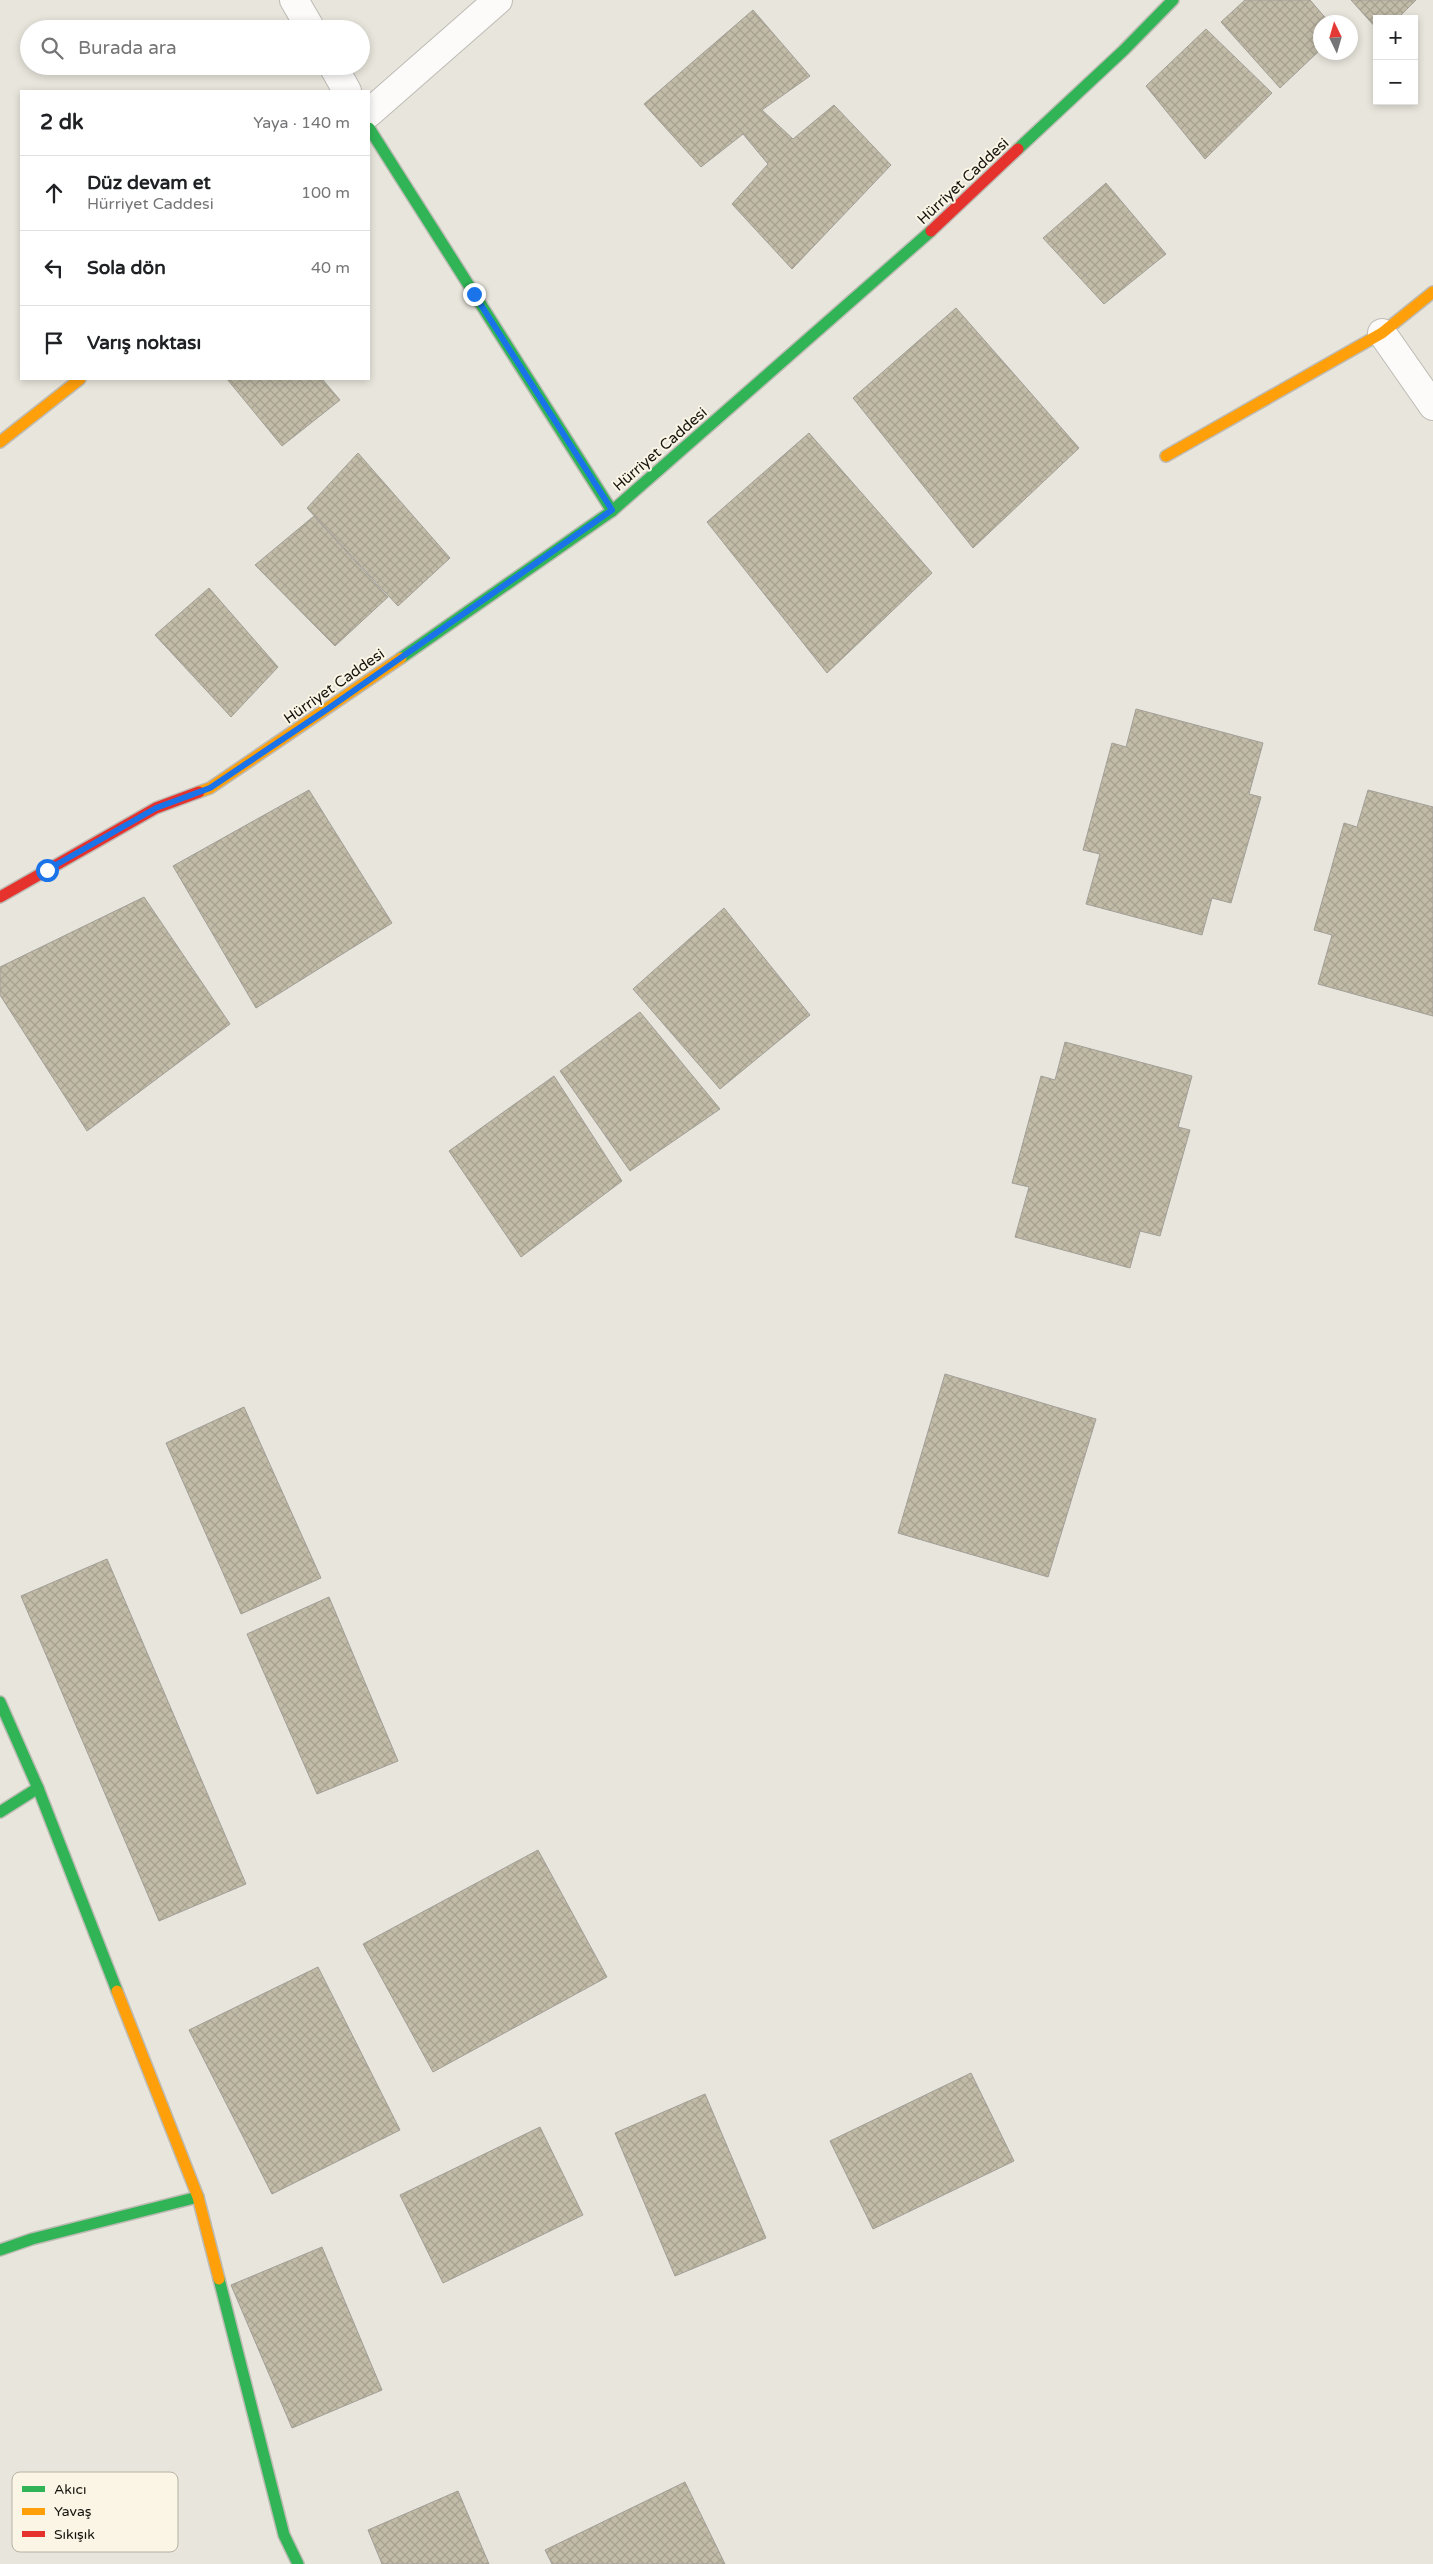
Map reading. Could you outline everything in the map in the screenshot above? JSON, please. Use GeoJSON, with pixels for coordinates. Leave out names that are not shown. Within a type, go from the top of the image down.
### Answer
{"type":"FeatureCollection","features":[{"type":"Feature","properties":{"kind":"street"},"geometry":{"type":"LineString","coordinates":[[294,0],[306,20]]}},
{"type":"Feature","properties":{"kind":"street"},"geometry":{"type":"LineString","coordinates":[[370,112],[498,0]]}},
{"type":"Feature","properties":{"kind":"street","name":"Hürriyet Caddesi"},"geometry":{"type":"LineString","coordinates":[[0,897],[156,808],[210,788],[329,708],[612,510],[891,268],[1124,50],[1173,0]]}},
{"type":"Feature","properties":{"kind":"street"},"geometry":{"type":"LineString","coordinates":[[338,75],[346,90]]}},
{"type":"Feature","properties":{"kind":"street"},"geometry":{"type":"LineString","coordinates":[[372,141],[612,510]]}},
{"type":"Feature","properties":{"kind":"street"},"geometry":{"type":"LineString","coordinates":[[1166,456],[1382,333],[1433,292]]}},
{"type":"Feature","properties":{"kind":"street"},"geometry":{"type":"LineString","coordinates":[[1382,333],[1433,406]]}},
{"type":"Feature","properties":{"kind":"street"},"geometry":{"type":"LineString","coordinates":[[0,442],[79,380]]}},
{"type":"Feature","properties":{"kind":"street"},"geometry":{"type":"LineString","coordinates":[[0,1702],[38,1788],[198,2197],[284,2534],[298,2564]]}},
{"type":"Feature","properties":{"kind":"street"},"geometry":{"type":"LineString","coordinates":[[0,1812],[38,1788]]}},
{"type":"Feature","properties":{"kind":"street"},"geometry":{"type":"LineString","coordinates":[[0,2250],[32,2239],[198,2197]]}},
{"type":"Feature","properties":{"kind":"building"},"geometry":{"type":"Polygon","coordinates":[[[1245,0],[1310,0],[1323,15],[1313,15],[1313,57],[1280,88],[1221,22],[1245,0]]]}},
{"type":"Feature","properties":{"kind":"building"},"geometry":{"type":"Polygon","coordinates":[[[1351,0],[1416,0],[1401,15],[1373,15],[1373,25],[1351,0]]]}},
{"type":"Feature","properties":{"kind":"building"},"geometry":{"type":"Polygon","coordinates":[[[753,10],[810,76],[762,110],[793,139],[834,105],[891,165],[792,269],[732,204],[768,164],[743,134],[701,167],[644,104],[753,10]]]}},
{"type":"Feature","properties":{"kind":"building"},"geometry":{"type":"Polygon","coordinates":[[[1206,29],[1272,93],[1205,159],[1146,86],[1206,29]]]}},
{"type":"Feature","properties":{"kind":"building"},"geometry":{"type":"Polygon","coordinates":[[[1106,183],[1166,254],[1104,304],[1043,238],[1106,183]]]}},
{"type":"Feature","properties":{"kind":"building"},"geometry":{"type":"Polygon","coordinates":[[[956,308],[1079,448],[973,548],[853,398],[956,308]]]}},
{"type":"Feature","properties":{"kind":"building"},"geometry":{"type":"Polygon","coordinates":[[[228,380],[323,380],[340,400],[282,446],[228,380]]]}},
{"type":"Feature","properties":{"kind":"building"},"geometry":{"type":"Polygon","coordinates":[[[809,433],[932,573],[827,673],[707,522],[809,433]]]}},
{"type":"Feature","properties":{"kind":"building"},"geometry":{"type":"Polygon","coordinates":[[[358,453],[450,558],[398,606],[307,508],[358,453]]]}},
{"type":"Feature","properties":{"kind":"building"},"geometry":{"type":"Polygon","coordinates":[[[314,516],[388,597],[335,646],[255,565],[314,516]]]}},
{"type":"Feature","properties":{"kind":"building"},"geometry":{"type":"Polygon","coordinates":[[[209,588],[278,667],[231,717],[155,635],[209,588]]]}},
{"type":"Feature","properties":{"kind":"building"},"geometry":{"type":"Polygon","coordinates":[[[1136,709],[1263,743],[1249,794],[1261,797],[1231,903],[1212,898],[1202,935],[1086,904],[1100,854],[1083,850],[1112,743],[1126,747],[1136,709]]]}},
{"type":"Feature","properties":{"kind":"building"},"geometry":{"type":"Polygon","coordinates":[[[309,790],[392,923],[256,1008],[173,866],[309,790]]]}},
{"type":"Feature","properties":{"kind":"building"},"geometry":{"type":"Polygon","coordinates":[[[1368,790],[1433,807],[1433,1016],[1318,984],[1332,935],[1314,930],[1344,823],[1357,827],[1368,790]]]}},
{"type":"Feature","properties":{"kind":"building"},"geometry":{"type":"Polygon","coordinates":[[[144,897],[230,1024],[87,1131],[0,995],[0,967],[144,897]]]}},
{"type":"Feature","properties":{"kind":"building"},"geometry":{"type":"Polygon","coordinates":[[[724,908],[810,1015],[720,1089],[633,989],[724,908]]]}},
{"type":"Feature","properties":{"kind":"building"},"geometry":{"type":"Polygon","coordinates":[[[640,1012],[720,1109],[630,1171],[560,1071],[640,1012]]]}},
{"type":"Feature","properties":{"kind":"building"},"geometry":{"type":"Polygon","coordinates":[[[1065,1042],[1192,1076],[1178,1127],[1190,1130],[1160,1236],[1140,1231],[1130,1268],[1015,1237],[1029,1187],[1012,1183],[1041,1076],[1055,1080],[1065,1042]]]}},
{"type":"Feature","properties":{"kind":"building"},"geometry":{"type":"Polygon","coordinates":[[[554,1076],[622,1181],[521,1257],[449,1151],[554,1076]]]}},
{"type":"Feature","properties":{"kind":"building"},"geometry":{"type":"Polygon","coordinates":[[[945,1374],[1096,1419],[1048,1577],[898,1533],[945,1374]]]}},
{"type":"Feature","properties":{"kind":"building"},"geometry":{"type":"Polygon","coordinates":[[[244,1407],[321,1578],[241,1614],[166,1443],[244,1407]]]}},
{"type":"Feature","properties":{"kind":"building"},"geometry":{"type":"Polygon","coordinates":[[[107,1559],[246,1884],[159,1921],[21,1596],[107,1559]]]}},
{"type":"Feature","properties":{"kind":"building"},"geometry":{"type":"Polygon","coordinates":[[[329,1597],[398,1761],[317,1794],[247,1634],[329,1597]]]}},
{"type":"Feature","properties":{"kind":"building"},"geometry":{"type":"Polygon","coordinates":[[[538,1850],[607,1977],[433,2072],[363,1944],[538,1850]]]}},
{"type":"Feature","properties":{"kind":"building"},"geometry":{"type":"Polygon","coordinates":[[[318,1967],[400,2130],[272,2194],[189,2030],[318,1967]]]}},
{"type":"Feature","properties":{"kind":"building"},"geometry":{"type":"Polygon","coordinates":[[[971,2073],[1014,2161],[873,2229],[830,2141],[971,2073]]]}},
{"type":"Feature","properties":{"kind":"building"},"geometry":{"type":"Polygon","coordinates":[[[705,2094],[766,2238],[675,2276],[615,2133],[705,2094]]]}},
{"type":"Feature","properties":{"kind":"building"},"geometry":{"type":"Polygon","coordinates":[[[540,2127],[583,2215],[443,2283],[400,2195],[540,2127]]]}},
{"type":"Feature","properties":{"kind":"building"},"geometry":{"type":"Polygon","coordinates":[[[322,2247],[382,2390],[292,2428],[231,2285],[322,2247]]]}},
{"type":"Feature","properties":{"kind":"building"},"geometry":{"type":"Polygon","coordinates":[[[685,2482],[725,2564],[552,2564],[545,2550],[685,2482]]]}},
{"type":"Feature","properties":{"kind":"building"},"geometry":{"type":"Polygon","coordinates":[[[458,2491],[489,2564],[382,2564],[368,2530],[458,2491]]]}},
{"type":"Feature","properties":{"kind":"traffic: fast"},"geometry":{"type":"LineString","coordinates":[[1018,149],[1124,50],[1173,0]]}},
{"type":"Feature","properties":{"kind":"traffic: fast"},"geometry":{"type":"LineString","coordinates":[[370,130],[612,511]]}},
{"type":"Feature","properties":{"kind":"traffic: fast"},"geometry":{"type":"LineString","coordinates":[[401,658],[612,511],[931,231]]}},
{"type":"Feature","properties":{"kind":"traffic: fast"},"geometry":{"type":"LineString","coordinates":[[0,1702],[38,1788],[117,1991]]}},
{"type":"Feature","properties":{"kind":"traffic: fast"},"geometry":{"type":"LineString","coordinates":[[0,1812],[38,1788]]}},
{"type":"Feature","properties":{"kind":"traffic: fast"},"geometry":{"type":"LineString","coordinates":[[0,2250],[32,2239],[198,2197]]}},
{"type":"Feature","properties":{"kind":"traffic: fast"},"geometry":{"type":"LineString","coordinates":[[219,2279],[284,2535],[298,2564]]}},
{"type":"Feature","properties":{"kind":"traffic: slow"},"geometry":{"type":"LineString","coordinates":[[1166,456],[1382,333],[1433,292]]}},
{"type":"Feature","properties":{"kind":"traffic: slow"},"geometry":{"type":"LineString","coordinates":[[0,442],[79,380]]}},
{"type":"Feature","properties":{"kind":"traffic: slow"},"geometry":{"type":"LineString","coordinates":[[199,792],[210,788],[401,658]]}},
{"type":"Feature","properties":{"kind":"traffic: slow"},"geometry":{"type":"LineString","coordinates":[[117,1991],[198,2197],[219,2279]]}},
{"type":"Feature","properties":{"kind":"traffic: jam"},"geometry":{"type":"LineString","coordinates":[[931,231],[1018,149]]}},
{"type":"Feature","properties":{"kind":"traffic: jam"},"geometry":{"type":"LineString","coordinates":[[0,897],[156,808],[199,792]]}},
{"type":"Feature","properties":{"kind":"route"},"geometry":{"type":"LineString","coordinates":[[47,870],[156,808],[210,788],[329,708],[612,510],[474,294]]}}]}
